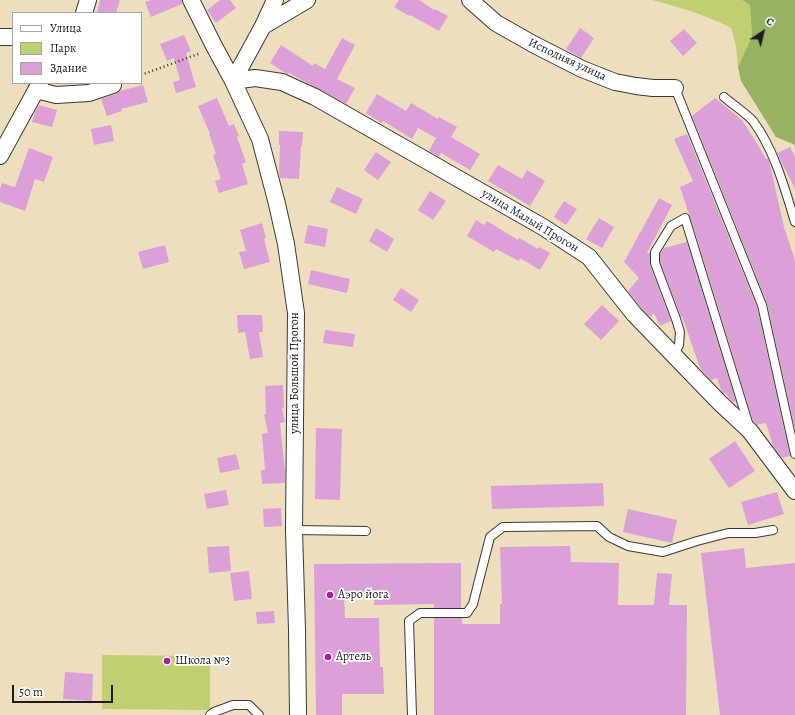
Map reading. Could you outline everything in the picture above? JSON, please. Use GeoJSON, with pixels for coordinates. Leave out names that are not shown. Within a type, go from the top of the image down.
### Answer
{"type":"FeatureCollection","features":[{"type":"Feature","properties":{"kind":"street"},"geometry":{"type":"LineString","coordinates":[[84,12],[88,0]]}},
{"type":"Feature","properties":{"kind":"street","name":"улица Большой Прогон"},"geometry":{"type":"LineString","coordinates":[[191,0],[233,81],[260,139],[286,244],[296,313],[294,530],[298,715]]}},
{"type":"Feature","properties":{"kind":"street"},"geometry":{"type":"LineString","coordinates":[[233,81],[263,26],[275,0]]}},
{"type":"Feature","properties":{"kind":"street"},"geometry":{"type":"LineString","coordinates":[[263,26],[307,0]]}},
{"type":"Feature","properties":{"kind":"street","name":"Исподняя улица"},"geometry":{"type":"LineString","coordinates":[[470,0],[496,23],[582,69],[615,82],[653,88],[675,88]]}},
{"type":"Feature","properties":{"kind":"street"},"geometry":{"type":"LineString","coordinates":[[0,37],[12,37]]}},
{"type":"Feature","properties":{"kind":"street","name":"улица Малый Прогон"},"geometry":{"type":"LineString","coordinates":[[233,81],[255,78],[282,82],[314,97],[543,227],[589,258],[634,314],[720,403],[750,431],[795,491]]}},
{"type":"Feature","properties":{"kind":"street"},"geometry":{"type":"LineString","coordinates":[[0,156],[38,86],[56,95],[89,93],[113,85]]}},
{"type":"Feature","properties":{"kind":"lane"},"geometry":{"type":"LineString","coordinates":[[675,88],[762,305],[795,454]]}},
{"type":"Feature","properties":{"kind":"lane"},"geometry":{"type":"LineString","coordinates":[[724,98],[752,120],[770,150],[791,197],[795,222]]}},
{"type":"Feature","properties":{"kind":"lane"},"geometry":{"type":"LineString","coordinates":[[674,355],[679,345],[680,332],[655,262],[655,252],[671,226],[685,218],[750,431]]}},
{"type":"Feature","properties":{"kind":"lane"},"geometry":{"type":"LineString","coordinates":[[412,715],[409,621],[420,613],[467,613],[473,604],[490,536],[504,527],[597,526],[609,537],[628,546],[663,552],[728,533],[755,533],[773,530]]}},
{"type":"Feature","properties":{"kind":"lane"},"geometry":{"type":"LineString","coordinates":[[294,530],[366,531]]}},
{"type":"Feature","properties":{"kind":"lane"},"geometry":{"type":"LineString","coordinates":[[210,715],[233,705],[249,706],[259,715]]}},
{"type":"Feature","properties":{"kind":"path"},"geometry":{"type":"LineString","coordinates":[[142,75],[204,52],[214,46]]}},
{"type":"Feature","properties":{"kind":"green space"},"geometry":{"type":"Polygon","coordinates":[[[652,0],[742,0],[750,5],[752,36],[738,67],[736,46],[731,28],[712,19],[652,0]]]}},
{"type":"Feature","properties":{"kind":"green space"},"geometry":{"type":"Polygon","coordinates":[[[742,0],[795,0],[795,146],[776,137],[741,81],[738,67],[752,36],[750,5],[742,0]]]}},
{"type":"Feature","properties":{"kind":"green space"},"geometry":{"type":"Polygon","coordinates":[[[102,655],[210,656],[210,710],[102,709],[102,655]]]}},
{"type":"Feature","properties":{"kind":"building"},"geometry":{"type":"Polygon","coordinates":[[[100,0],[120,0],[116,12],[97,12],[100,0]]]}},
{"type":"Feature","properties":{"kind":"building"},"geometry":{"type":"Polygon","coordinates":[[[151,0],[182,0],[182,4],[151,17],[145,2],[151,0]]]}},
{"type":"Feature","properties":{"kind":"building"},"geometry":{"type":"Polygon","coordinates":[[[220,0],[230,0],[236,8],[216,23],[207,10],[220,0]]]}},
{"type":"Feature","properties":{"kind":"building"},"geometry":{"type":"Polygon","coordinates":[[[399,0],[419,0],[434,10],[435,9],[448,16],[439,31],[394,7],[399,0]]]}},
{"type":"Feature","properties":{"kind":"building"},"geometry":{"type":"Polygon","coordinates":[[[580,28],[594,38],[581,58],[566,49],[580,28]]]}},
{"type":"Feature","properties":{"kind":"building"},"geometry":{"type":"Polygon","coordinates":[[[684,29],[697,43],[683,56],[670,41],[684,29]]]}},
{"type":"Feature","properties":{"kind":"building"},"geometry":{"type":"Polygon","coordinates":[[[184,35],[191,51],[186,53],[196,87],[176,93],[173,82],[180,80],[174,58],[167,61],[160,44],[184,35]]]}},
{"type":"Feature","properties":{"kind":"building"},"geometry":{"type":"Polygon","coordinates":[[[342,38],[355,45],[337,79],[355,88],[346,104],[289,73],[287,74],[270,63],[281,45],[313,66],[314,63],[325,69],[342,38]]]}},
{"type":"Feature","properties":{"kind":"building"},"geometry":{"type":"Polygon","coordinates":[[[143,85],[148,102],[121,109],[122,111],[107,116],[101,99],[116,94],[120,91],[143,85]]]}},
{"type":"Feature","properties":{"kind":"building"},"geometry":{"type":"Polygon","coordinates":[[[377,94],[406,111],[411,103],[438,119],[439,117],[457,127],[451,137],[480,154],[470,170],[441,153],[439,157],[429,151],[436,138],[418,128],[412,139],[383,121],[382,123],[366,113],[377,94]]]}},
{"type":"Feature","properties":{"kind":"building"},"geometry":{"type":"Polygon","coordinates":[[[217,98],[229,126],[234,124],[239,136],[237,137],[246,162],[242,164],[248,184],[219,193],[215,181],[221,179],[213,155],[216,154],[210,134],[198,106],[217,98]]]}},
{"type":"Feature","properties":{"kind":"building"},"geometry":{"type":"Polygon","coordinates":[[[715,98],[742,120],[766,159],[768,158],[784,227],[795,260],[795,429],[767,303],[692,116],[715,98]]]}},
{"type":"Feature","properties":{"kind":"building"},"geometry":{"type":"Polygon","coordinates":[[[39,105],[57,110],[52,127],[32,122],[39,105]]]}},
{"type":"Feature","properties":{"kind":"building"},"geometry":{"type":"Polygon","coordinates":[[[111,125],[114,141],[94,145],[91,129],[111,125]]]}},
{"type":"Feature","properties":{"kind":"building"},"geometry":{"type":"Polygon","coordinates":[[[279,131],[303,132],[299,179],[280,178],[279,131]]]}},
{"type":"Feature","properties":{"kind":"building"},"geometry":{"type":"Polygon","coordinates":[[[687,134],[757,307],[790,456],[782,458],[773,446],[766,423],[757,425],[753,421],[680,187],[693,181],[674,139],[687,134]]]}},
{"type":"Feature","properties":{"kind":"building"},"geometry":{"type":"Polygon","coordinates":[[[790,147],[795,157],[795,189],[777,153],[790,147]]]}},
{"type":"Feature","properties":{"kind":"building"},"geometry":{"type":"Polygon","coordinates":[[[29,148],[53,157],[44,182],[35,179],[25,211],[0,202],[0,189],[2,183],[15,187],[29,148]]]}},
{"type":"Feature","properties":{"kind":"building"},"geometry":{"type":"Polygon","coordinates":[[[376,152],[391,162],[378,180],[364,170],[376,152]]]}},
{"type":"Feature","properties":{"kind":"building"},"geometry":{"type":"Polygon","coordinates":[[[498,165],[522,179],[527,170],[545,181],[530,206],[488,181],[498,165]]]}},
{"type":"Feature","properties":{"kind":"building"},"geometry":{"type":"Polygon","coordinates":[[[337,187],[363,199],[356,214],[330,202],[337,187]]]}},
{"type":"Feature","properties":{"kind":"building"},"geometry":{"type":"Polygon","coordinates":[[[430,191],[446,201],[433,220],[418,210],[430,191]]]}},
{"type":"Feature","properties":{"kind":"building"},"geometry":{"type":"Polygon","coordinates":[[[659,198],[672,205],[647,253],[650,253],[650,265],[671,321],[660,326],[654,313],[650,317],[628,291],[639,278],[624,262],[659,198]]]}},
{"type":"Feature","properties":{"kind":"building"},"geometry":{"type":"Polygon","coordinates":[[[564,201],[577,209],[566,225],[554,217],[564,201]]]}},
{"type":"Feature","properties":{"kind":"building"},"geometry":{"type":"Polygon","coordinates":[[[599,218],[614,227],[602,248],[586,239],[599,218]]]}},
{"type":"Feature","properties":{"kind":"building"},"geometry":{"type":"Polygon","coordinates":[[[476,220],[484,225],[487,221],[518,240],[519,238],[538,249],[539,247],[550,253],[540,270],[520,258],[519,261],[496,249],[494,252],[467,236],[476,220]]]}},
{"type":"Feature","properties":{"kind":"building"},"geometry":{"type":"Polygon","coordinates":[[[262,223],[266,238],[264,239],[270,262],[244,269],[239,252],[246,251],[240,230],[262,223]]]}},
{"type":"Feature","properties":{"kind":"building"},"geometry":{"type":"Polygon","coordinates":[[[308,225],[328,229],[325,247],[304,243],[308,225]]]}},
{"type":"Feature","properties":{"kind":"building"},"geometry":{"type":"Polygon","coordinates":[[[376,228],[394,239],[387,252],[369,241],[376,228]]]}},
{"type":"Feature","properties":{"kind":"building"},"geometry":{"type":"Polygon","coordinates":[[[687,242],[736,401],[733,402],[726,393],[724,394],[721,390],[717,378],[711,380],[700,368],[682,316],[681,317],[660,262],[660,254],[664,248],[687,242]]]}},
{"type":"Feature","properties":{"kind":"building"},"geometry":{"type":"Polygon","coordinates":[[[165,245],[169,262],[143,269],[138,252],[165,245]]]}},
{"type":"Feature","properties":{"kind":"building"},"geometry":{"type":"Polygon","coordinates":[[[311,270],[350,279],[347,293],[308,284],[311,270]]]}},
{"type":"Feature","properties":{"kind":"building"},"geometry":{"type":"Polygon","coordinates":[[[401,288],[419,300],[411,312],[393,300],[401,288]]]}},
{"type":"Feature","properties":{"kind":"building"},"geometry":{"type":"Polygon","coordinates":[[[602,305],[619,321],[601,340],[584,324],[602,305]]]}},
{"type":"Feature","properties":{"kind":"building"},"geometry":{"type":"Polygon","coordinates":[[[237,315],[262,315],[263,332],[259,332],[263,357],[250,359],[245,332],[238,333],[237,315]]]}},
{"type":"Feature","properties":{"kind":"building"},"geometry":{"type":"Polygon","coordinates":[[[325,330],[355,334],[353,347],[323,343],[325,330]]]}},
{"type":"Feature","properties":{"kind":"building"},"geometry":{"type":"Polygon","coordinates":[[[283,385],[284,408],[282,408],[285,422],[280,423],[285,483],[262,484],[261,470],[265,470],[262,434],[268,433],[264,414],[266,414],[265,386],[283,385]]]}},
{"type":"Feature","properties":{"kind":"building"},"geometry":{"type":"Polygon","coordinates":[[[316,428],[342,429],[340,500],[315,499],[316,428]]]}},
{"type":"Feature","properties":{"kind":"building"},"geometry":{"type":"Polygon","coordinates":[[[735,441],[755,471],[729,488],[709,459],[735,441]]]}},
{"type":"Feature","properties":{"kind":"building"},"geometry":{"type":"Polygon","coordinates":[[[236,454],[240,469],[220,473],[217,458],[236,454]]]}},
{"type":"Feature","properties":{"kind":"building"},"geometry":{"type":"Polygon","coordinates":[[[603,483],[604,506],[492,509],[491,486],[603,483]]]}},
{"type":"Feature","properties":{"kind":"building"},"geometry":{"type":"Polygon","coordinates":[[[226,490],[229,505],[207,509],[204,494],[226,490]]]}},
{"type":"Feature","properties":{"kind":"building"},"geometry":{"type":"Polygon","coordinates":[[[777,492],[784,514],[748,525],[741,502],[777,492]]]}},
{"type":"Feature","properties":{"kind":"building"},"geometry":{"type":"Polygon","coordinates":[[[281,508],[282,526],[264,527],[263,509],[281,508]]]}},
{"type":"Feature","properties":{"kind":"building"},"geometry":{"type":"Polygon","coordinates":[[[628,509],[677,520],[672,543],[623,532],[628,509]]]}},
{"type":"Feature","properties":{"kind":"building"},"geometry":{"type":"Polygon","coordinates":[[[229,546],[231,571],[209,573],[207,547],[229,546]]]}},
{"type":"Feature","properties":{"kind":"building"},"geometry":{"type":"Polygon","coordinates":[[[570,546],[571,562],[619,563],[618,605],[654,605],[657,573],[672,574],[669,605],[687,605],[686,715],[434,715],[434,618],[462,618],[462,624],[500,624],[500,604],[502,604],[500,547],[570,546]]]}},
{"type":"Feature","properties":{"kind":"building"},"geometry":{"type":"Polygon","coordinates":[[[744,548],[746,568],[795,563],[795,715],[720,715],[701,553],[744,548]]]}},
{"type":"Feature","properties":{"kind":"building"},"geometry":{"type":"Polygon","coordinates":[[[461,563],[461,608],[434,608],[434,604],[374,605],[374,594],[344,595],[345,618],[379,618],[380,667],[383,667],[384,694],[342,694],[342,715],[316,715],[314,564],[461,563]]]}},
{"type":"Feature","properties":{"kind":"building"},"geometry":{"type":"Polygon","coordinates":[[[249,571],[252,599],[234,601],[230,573],[249,571]]]}},
{"type":"Feature","properties":{"kind":"building"},"geometry":{"type":"Polygon","coordinates":[[[274,611],[275,623],[257,624],[256,612],[274,611]]]}},
{"type":"Feature","properties":{"kind":"building"},"geometry":{"type":"Polygon","coordinates":[[[65,672],[93,674],[92,701],[63,699],[65,672]]]}},
{"type":"Feature","properties":{"kind":"place","name":"Аэро йога"},"geometry":{"type":"Point","coordinates":[330,595]}},
{"type":"Feature","properties":{"kind":"place","name":"Артель"},"geometry":{"type":"Point","coordinates":[328,657]}},
{"type":"Feature","properties":{"kind":"place","name":"Школа №3"},"geometry":{"type":"Point","coordinates":[167,661]}}]}
